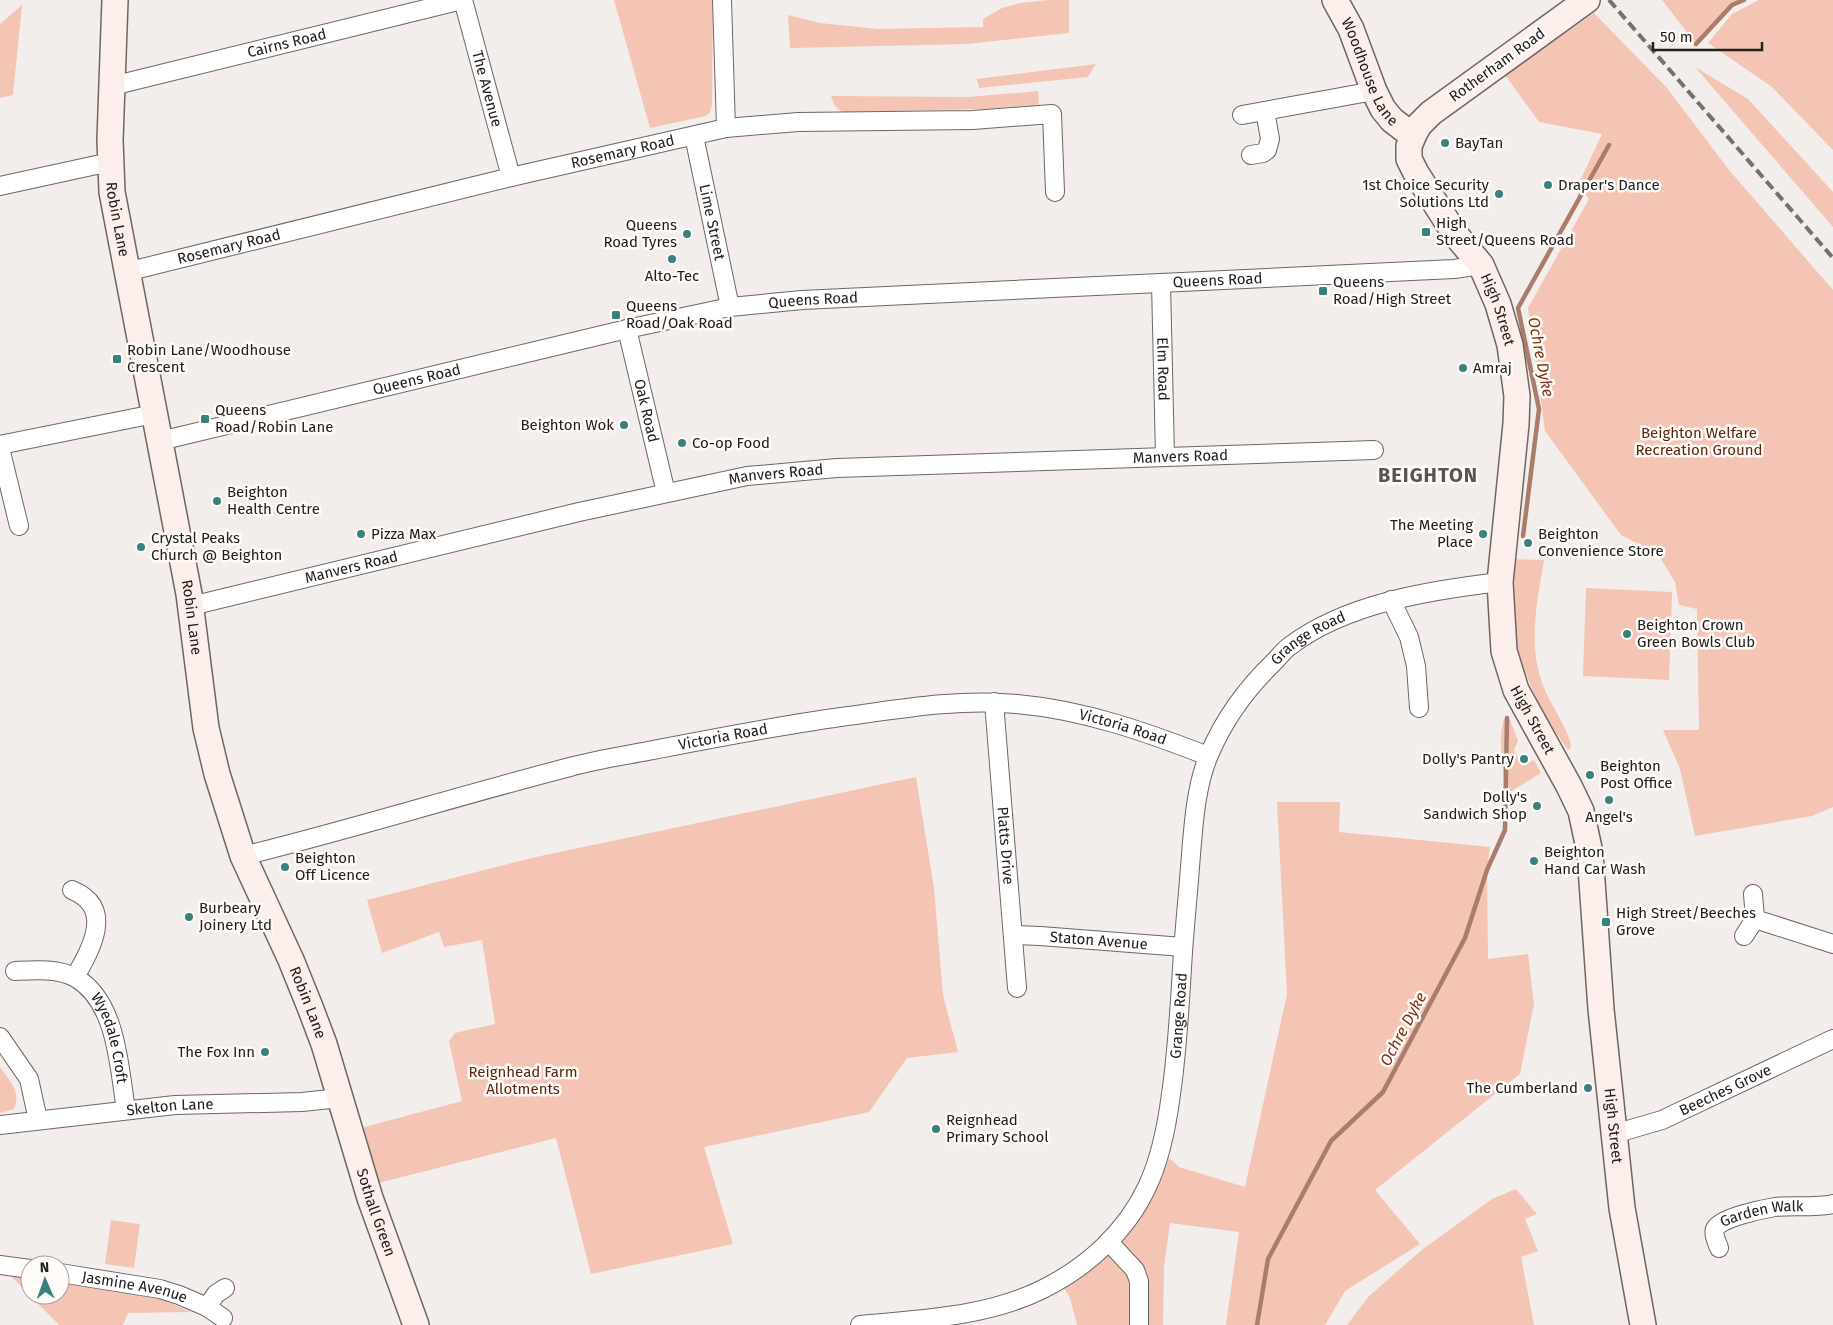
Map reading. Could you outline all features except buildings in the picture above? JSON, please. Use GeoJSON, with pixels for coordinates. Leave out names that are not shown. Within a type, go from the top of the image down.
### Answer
{"type":"FeatureCollection","features":[{"type":"Feature","properties":{"kind":"street","name":"Robin Lane"},"geometry":{"type":"LineString","coordinates":[[115,0],[110,140],[112,192],[191,606],[206,728],[217,774],[243,856],[291,960],[310,1007],[340,1098]]}},
{"type":"Feature","properties":{"kind":"street","name":"Cairns Road"},"geometry":{"type":"LineString","coordinates":[[112,86],[463,0]]}},
{"type":"Feature","properties":{"kind":"street","name":"The Avenue"},"geometry":{"type":"LineString","coordinates":[[463,0],[511,178]]}},
{"type":"Feature","properties":{"kind":"street"},"geometry":{"type":"LineString","coordinates":[[722,0],[726,128]]}},
{"type":"Feature","properties":{"kind":"street","name":"Woodhouse Lane"},"geometry":{"type":"LineString","coordinates":[[1335,0],[1351,29],[1374,91],[1388,116],[1413,136]]}},
{"type":"Feature","properties":{"kind":"street","name":"Rotherham Road"},"geometry":{"type":"LineString","coordinates":[[1413,136],[1422,121],[1438,107],[1587,0]]}},
{"type":"Feature","properties":{"kind":"street"},"geometry":{"type":"LineString","coordinates":[[1242,115],[1374,91]]}},
{"type":"Feature","properties":{"kind":"street"},"geometry":{"type":"LineString","coordinates":[[1250,154],[1263,153],[1267,150],[1270,139],[1265,111]]}},
{"type":"Feature","properties":{"kind":"street","name":"Rosemary Road"},"geometry":{"type":"LineString","coordinates":[[126,272],[511,178],[726,128],[798,122],[973,120],[1052,114],[1055,192]]}},
{"type":"Feature","properties":{"kind":"street","name":"Lime Street"},"geometry":{"type":"LineString","coordinates":[[694,136],[730,307]]}},
{"type":"Feature","properties":{"kind":"street","name":"High Street"},"geometry":{"type":"LineString","coordinates":[[1413,136],[1408,151],[1413,167],[1455,234],[1481,266],[1498,304],[1510,345],[1516,396],[1516,424],[1500,582],[1504,651],[1516,690],[1581,811],[1589,848],[1601,1009],[1622,1208],[1642,1325]]}},
{"type":"Feature","properties":{"kind":"street"},"geometry":{"type":"LineString","coordinates":[[0,186],[110,162]]}},
{"type":"Feature","properties":{"kind":"street","name":"Queens Road"},"geometry":{"type":"LineString","coordinates":[[160,441],[627,328],[730,307],[802,300],[1454,269],[1481,266]]}},
{"type":"Feature","properties":{"kind":"street","name":"Elm Road"},"geometry":{"type":"LineString","coordinates":[[1161,283],[1165,456]]}},
{"type":"Feature","properties":{"kind":"street","name":"Oak Road"},"geometry":{"type":"LineString","coordinates":[[627,328],[666,493]]}},
{"type":"Feature","properties":{"kind":"street"},"geometry":{"type":"LineString","coordinates":[[19,526],[0,446],[154,414]]}},
{"type":"Feature","properties":{"kind":"street","name":"Manvers Road"},"geometry":{"type":"LineString","coordinates":[[191,606],[666,493],[747,476],[837,468],[1374,450]]}},
{"type":"Feature","properties":{"kind":"street","name":"Grange Road"},"geometry":{"type":"LineString","coordinates":[[860,1325],[928,1322],[985,1310],[1019,1300],[1045,1288],[1079,1267],[1109,1242],[1131,1214],[1147,1188],[1166,1129],[1175,1067],[1193,838],[1208,756],[1231,712],[1252,683],[1289,646],[1324,626],[1391,600],[1461,586],[1500,582]]}},
{"type":"Feature","properties":{"kind":"street"},"geometry":{"type":"LineString","coordinates":[[1391,600],[1409,637],[1416,666],[1420,708]]}},
{"type":"Feature","properties":{"kind":"street","name":"Victoria Road"},"geometry":{"type":"LineString","coordinates":[[243,856],[323,836],[572,766],[774,727],[947,704],[994,702],[1035,706],[1107,720],[1208,756]]}},
{"type":"Feature","properties":{"kind":"street","name":"Platts Drive"},"geometry":{"type":"LineString","coordinates":[[994,702],[1017,988]]}},
{"type":"Feature","properties":{"kind":"street"},"geometry":{"type":"LineString","coordinates":[[72,890],[82,894],[92,904],[97,920],[96,936],[75,977]]}},
{"type":"Feature","properties":{"kind":"street"},"geometry":{"type":"LineString","coordinates":[[1744,936],[1755,919],[1754,894]]}},
{"type":"Feature","properties":{"kind":"street"},"geometry":{"type":"LineString","coordinates":[[1755,919],[1833,944]]}},
{"type":"Feature","properties":{"kind":"street","name":"Staton Avenue"},"geometry":{"type":"LineString","coordinates":[[1014,935],[1183,947]]}},
{"type":"Feature","properties":{"kind":"street","name":"Wyedale Croft"},"geometry":{"type":"LineString","coordinates":[[15,971],[53,971],[75,977],[91,989],[101,1002],[110,1022],[126,1110]]}},
{"type":"Feature","properties":{"kind":"street"},"geometry":{"type":"LineString","coordinates":[[0,1037],[29,1079],[38,1120]]}},
{"type":"Feature","properties":{"kind":"street","name":"Beeches Grove"},"geometry":{"type":"LineString","coordinates":[[1614,1134],[1662,1120],[1833,1039]]}},
{"type":"Feature","properties":{"kind":"street","name":"Skelton Lane"},"geometry":{"type":"LineString","coordinates":[[0,1125],[175,1105],[302,1102],[340,1098]]}},
{"type":"Feature","properties":{"kind":"street","name":"Sothall Green"},"geometry":{"type":"LineString","coordinates":[[340,1098],[370,1198],[416,1325]]}},
{"type":"Feature","properties":{"kind":"street","name":"Garden Walk"},"geometry":{"type":"LineString","coordinates":[[1719,1248],[1714,1236],[1715,1229],[1721,1221],[1776,1207],[1820,1207],[1833,1204]]}},
{"type":"Feature","properties":{"kind":"street"},"geometry":{"type":"LineString","coordinates":[[1109,1242],[1135,1270],[1139,1281],[1139,1325]]}},
{"type":"Feature","properties":{"kind":"street"},"geometry":{"type":"LineString","coordinates":[[0,1264],[20,1267]]}},
{"type":"Feature","properties":{"kind":"street","name":"Jasmine Avenue"},"geometry":{"type":"LineString","coordinates":[[70,1275],[160,1289],[179,1294],[207,1307],[223,1318]]}},
{"type":"Feature","properties":{"kind":"street","name":"Jasmine Avenue"},"geometry":{"type":"LineString","coordinates":[[207,1307],[216,1294],[225,1288]]}},
{"type":"Feature","properties":{"kind":"green space"},"geometry":{"type":"Polygon","coordinates":[[[614,0],[713,0],[712,105],[710,112],[706,116],[650,128],[614,0]]]}},
{"type":"Feature","properties":{"kind":"green space"},"geometry":{"type":"Polygon","coordinates":[[[1069,0],[1069,33],[967,44],[790,48],[788,15],[820,23],[878,29],[983,27],[983,19],[1002,8],[1021,3],[1069,0]]]}},
{"type":"Feature","properties":{"kind":"green space"},"geometry":{"type":"Polygon","coordinates":[[[1662,0],[1744,0],[1732,5],[1696,44],[1662,0]]]}},
{"type":"Feature","properties":{"kind":"green space"},"geometry":{"type":"Polygon","coordinates":[[[1759,0],[1833,0],[1833,150],[1772,87],[1708,43],[1732,14],[1759,0]]]}},
{"type":"Feature","properties":{"kind":"green space"},"geometry":{"type":"Polygon","coordinates":[[[22,5],[13,95],[0,98],[0,24],[22,5]]]}},
{"type":"Feature","properties":{"kind":"green space","name":"Beighton Welfare Recreation Ground"},"geometry":{"type":"Polygon","coordinates":[[[1594,13],[1667,88],[1729,170],[1833,290],[1833,807],[1812,816],[1695,836],[1680,769],[1663,730],[1699,730],[1697,609],[1679,605],[1675,582],[1658,554],[1621,535],[1545,431],[1528,308],[1589,199],[1578,185],[1602,134],[1539,122],[1505,75],[1594,13]]]}},
{"type":"Feature","properties":{"kind":"green space"},"geometry":{"type":"Polygon","coordinates":[[[1096,64],[1088,77],[979,88],[977,79],[1096,64]]]}},
{"type":"Feature","properties":{"kind":"green space"},"geometry":{"type":"Polygon","coordinates":[[[1695,67],[1748,99],[1833,192],[1833,227],[1695,67]]]}},
{"type":"Feature","properties":{"kind":"green space"},"geometry":{"type":"Polygon","coordinates":[[[1038,91],[1039,105],[982,109],[842,112],[835,106],[831,96],[968,97],[1038,91]]]}},
{"type":"Feature","properties":{"kind":"green space"},"geometry":{"type":"Polygon","coordinates":[[[1512,559],[1544,560],[1536,608],[1536,656],[1544,688],[1570,741],[1571,747],[1568,750],[1544,716],[1514,646],[1511,624],[1512,559]]]}},
{"type":"Feature","properties":{"kind":"green space","name":"Beighton Crown Green Bowls Club"},"geometry":{"type":"Polygon","coordinates":[[[1586,588],[1672,592],[1669,680],[1583,676],[1586,588]]]}},
{"type":"Feature","properties":{"kind":"green space"},"geometry":{"type":"Polygon","coordinates":[[[1504,719],[1510,720],[1518,741],[1514,750],[1522,766],[1534,760],[1541,773],[1505,795],[1501,747],[1504,719]]]}},
{"type":"Feature","properties":{"kind":"green space","name":"Reignhead Farm Allotments"},"geometry":{"type":"Polygon","coordinates":[[[916,777],[934,888],[943,995],[958,1052],[907,1058],[869,1112],[704,1147],[733,1244],[591,1274],[556,1138],[378,1183],[361,1128],[462,1101],[449,1041],[455,1033],[495,1024],[482,940],[444,947],[439,932],[382,953],[367,900],[536,857],[916,777]]]}},
{"type":"Feature","properties":{"kind":"green space"},"geometry":{"type":"Polygon","coordinates":[[[1277,802],[1340,802],[1339,832],[1490,847],[1487,870],[1488,959],[1528,954],[1534,1004],[1520,1074],[1375,1190],[1420,1244],[1345,1291],[1325,1325],[1226,1325],[1239,1232],[1170,1223],[1164,1268],[1163,1325],[1077,1325],[1070,1298],[1064,1288],[1103,1258],[1132,1226],[1154,1193],[1169,1158],[1179,1167],[1245,1187],[1287,994],[1277,802]]]}},
{"type":"Feature","properties":{"kind":"green space"},"geometry":{"type":"Polygon","coordinates":[[[0,1067],[13,1087],[16,1103],[14,1109],[0,1113],[0,1067]]]}},
{"type":"Feature","properties":{"kind":"green space"},"geometry":{"type":"Polygon","coordinates":[[[1516,1189],[1537,1214],[1525,1219],[1538,1251],[1521,1257],[1534,1325],[1347,1325],[1369,1296],[1423,1249],[1492,1199],[1516,1189]]]}},
{"type":"Feature","properties":{"kind":"green space"},"geometry":{"type":"Polygon","coordinates":[[[111,1220],[140,1224],[134,1268],[105,1264],[111,1220]]]}},
{"type":"Feature","properties":{"kind":"green space"},"geometry":{"type":"Polygon","coordinates":[[[9,1274],[20,1276],[20,1285],[9,1274]]]}},
{"type":"Feature","properties":{"kind":"green space"},"geometry":{"type":"Polygon","coordinates":[[[70,1284],[157,1297],[191,1312],[128,1313],[123,1325],[59,1325],[39,1305],[70,1305],[70,1284]]]}},
{"type":"Feature","properties":{"kind":"waterway","name":"Ochre Dyke"},"geometry":{"type":"LineString","coordinates":[[1696,44],[1732,5],[1744,0]]}},
{"type":"Feature","properties":{"kind":"waterway","name":"Ochre Dyke"},"geometry":{"type":"LineString","coordinates":[[1523,536],[1539,409],[1518,308],[1609,145]]}},
{"type":"Feature","properties":{"kind":"waterway","name":"Ochre Dyke"},"geometry":{"type":"LineString","coordinates":[[1257,1325],[1268,1259],[1331,1141],[1383,1092],[1465,938],[1487,870],[1505,830],[1507,718]]}},
{"type":"Feature","properties":{"kind":"railway"},"geometry":{"type":"LineString","coordinates":[[1609,0],[1833,258]]}},
{"type":"Feature","properties":{"kind":"place","name":"BayTan"},"geometry":{"type":"Point","coordinates":[1445,143]}},
{"type":"Feature","properties":{"kind":"place","name":"Draper's Dance"},"geometry":{"type":"Point","coordinates":[1548,185]}},
{"type":"Feature","properties":{"kind":"place","name":"1st Choice Security Solutions Ltd"},"geometry":{"type":"Point","coordinates":[1499,194]}},
{"type":"Feature","properties":{"kind":"place","name":"High Street/Queens Road"},"geometry":{"type":"Point","coordinates":[1426,232]}},
{"type":"Feature","properties":{"kind":"place","name":"Queens Road Tyres"},"geometry":{"type":"Point","coordinates":[687,234]}},
{"type":"Feature","properties":{"kind":"place","name":"Alto-Tec"},"geometry":{"type":"Point","coordinates":[672,259]}},
{"type":"Feature","properties":{"kind":"place","name":"Queens Road/High Street"},"geometry":{"type":"Point","coordinates":[1323,291]}},
{"type":"Feature","properties":{"kind":"place","name":"Queens Road/Oak Road"},"geometry":{"type":"Point","coordinates":[616,315]}},
{"type":"Feature","properties":{"kind":"place","name":"Robin Lane/Woodhouse Crescent"},"geometry":{"type":"Point","coordinates":[117,359]}},
{"type":"Feature","properties":{"kind":"place","name":"Amraj"},"geometry":{"type":"Point","coordinates":[1463,368]}},
{"type":"Feature","properties":{"kind":"place","name":"Queens Road/Robin Lane"},"geometry":{"type":"Point","coordinates":[205,419]}},
{"type":"Feature","properties":{"kind":"place","name":"Beighton Wok"},"geometry":{"type":"Point","coordinates":[624,425]}},
{"type":"Feature","properties":{"kind":"place","name":"Co-op Food"},"geometry":{"type":"Point","coordinates":[682,443]}},
{"type":"Feature","properties":{"kind":"place","name":"Beighton Health Centre"},"geometry":{"type":"Point","coordinates":[217,501]}},
{"type":"Feature","properties":{"kind":"place","name":"Pizza Max"},"geometry":{"type":"Point","coordinates":[361,534]}},
{"type":"Feature","properties":{"kind":"place","name":"The Meeting Place"},"geometry":{"type":"Point","coordinates":[1483,534]}},
{"type":"Feature","properties":{"kind":"place","name":"Beighton Convenience Store"},"geometry":{"type":"Point","coordinates":[1528,543]}},
{"type":"Feature","properties":{"kind":"place","name":"Crystal Peaks Church @ Beighton"},"geometry":{"type":"Point","coordinates":[141,547]}},
{"type":"Feature","properties":{"kind":"place","name":"Beighton Crown Green Bowls Club"},"geometry":{"type":"Point","coordinates":[1627,634]}},
{"type":"Feature","properties":{"kind":"place","name":"Dolly's Pantry"},"geometry":{"type":"Point","coordinates":[1524,759]}},
{"type":"Feature","properties":{"kind":"place","name":"Beighton Post Office"},"geometry":{"type":"Point","coordinates":[1590,775]}},
{"type":"Feature","properties":{"kind":"place","name":"Angel's"},"geometry":{"type":"Point","coordinates":[1609,800]}},
{"type":"Feature","properties":{"kind":"place","name":"Dolly's Sandwich Shop"},"geometry":{"type":"Point","coordinates":[1537,806]}},
{"type":"Feature","properties":{"kind":"place","name":"Beighton Hand Car Wash"},"geometry":{"type":"Point","coordinates":[1534,861]}},
{"type":"Feature","properties":{"kind":"place","name":"Beighton Off Licence"},"geometry":{"type":"Point","coordinates":[285,867]}},
{"type":"Feature","properties":{"kind":"place","name":"Burbeary Joinery Ltd"},"geometry":{"type":"Point","coordinates":[189,917]}},
{"type":"Feature","properties":{"kind":"place","name":"High Street/Beeches Grove"},"geometry":{"type":"Point","coordinates":[1606,922]}},
{"type":"Feature","properties":{"kind":"place","name":"The Fox Inn"},"geometry":{"type":"Point","coordinates":[265,1052]}},
{"type":"Feature","properties":{"kind":"place","name":"The Cumberland"},"geometry":{"type":"Point","coordinates":[1588,1088]}},
{"type":"Feature","properties":{"kind":"place","name":"Reignhead Primary School"},"geometry":{"type":"Point","coordinates":[936,1129]}},
{"type":"Feature","properties":{"kind":"district","name":"BEIGHTON"},"geometry":{"type":"Point","coordinates":[1428,475]}}]}
